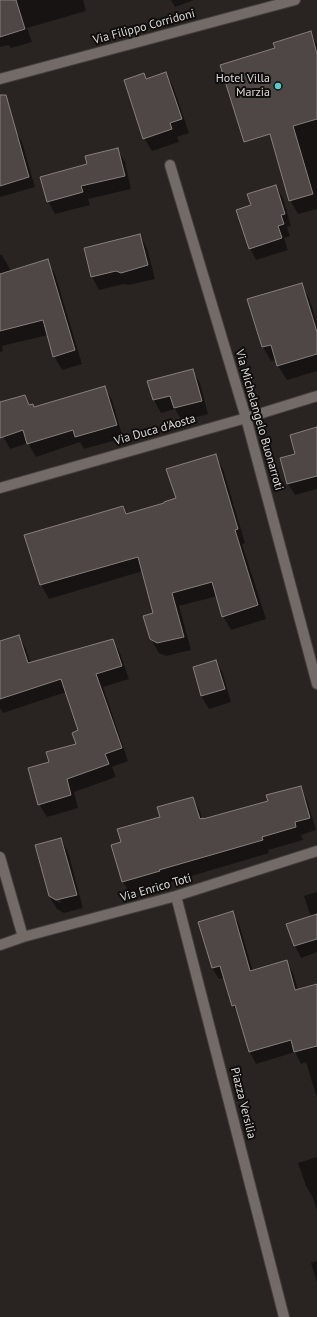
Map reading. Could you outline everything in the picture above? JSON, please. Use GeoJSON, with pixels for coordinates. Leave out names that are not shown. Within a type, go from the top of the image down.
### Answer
{"type":"FeatureCollection","features":[{"type":"Feature","properties":{"kind":"street","name":"Via Filippo Corridoni"},"geometry":{"type":"LineString","coordinates":[[0,79],[295,0]]}},
{"type":"Feature","properties":{"kind":"street","name":"Via Michelangelo Buonarroti"},"geometry":{"type":"LineString","coordinates":[[170,165],[246,418],[317,684]]}},
{"type":"Feature","properties":{"kind":"street","name":"Via Duca d'Aosta"},"geometry":{"type":"LineString","coordinates":[[0,488],[246,418],[317,396]]}},
{"type":"Feature","properties":{"kind":"street","name":"Via Enrico Toti"},"geometry":{"type":"LineString","coordinates":[[0,945],[23,937],[176,896],[317,851]]}},
{"type":"Feature","properties":{"kind":"street"},"geometry":{"type":"LineString","coordinates":[[0,857],[23,937]]}},
{"type":"Feature","properties":{"kind":"street","name":"Piazza Versilia"},"geometry":{"type":"LineString","coordinates":[[176,896],[284,1317]]}},
{"type":"Feature","properties":{"kind":"building"},"geometry":{"type":"Polygon","coordinates":[[[0,0],[16,0],[25,29],[0,37],[0,0]]]}},
{"type":"Feature","properties":{"kind":"building"},"geometry":{"type":"Polygon","coordinates":[[[311,31],[317,54],[317,119],[293,126],[313,194],[289,201],[270,134],[244,142],[220,65],[275,48],[273,43],[311,31]]]}},
{"type":"Feature","properties":{"kind":"building"},"geometry":{"type":"Polygon","coordinates":[[[166,72],[182,119],[170,123],[172,129],[143,139],[124,80],[144,73],[146,79],[166,72]]]}},
{"type":"Feature","properties":{"kind":"building"},"geometry":{"type":"Polygon","coordinates":[[[0,95],[6,95],[29,177],[0,186],[0,95]]]}},
{"type":"Feature","properties":{"kind":"building"},"geometry":{"type":"Polygon","coordinates":[[[118,148],[125,176],[81,186],[83,192],[47,202],[40,177],[87,164],[85,156],[118,148]]]}},
{"type":"Feature","properties":{"kind":"building"},"geometry":{"type":"Polygon","coordinates":[[[276,185],[285,214],[281,215],[284,224],[278,226],[282,238],[249,249],[236,210],[251,205],[247,194],[276,185]]]}},
{"type":"Feature","properties":{"kind":"building"},"geometry":{"type":"Polygon","coordinates":[[[140,234],[148,265],[121,273],[116,271],[91,277],[84,248],[140,234]]]}},
{"type":"Feature","properties":{"kind":"building"},"geometry":{"type":"Polygon","coordinates":[[[48,259],[75,350],[53,357],[43,320],[0,331],[0,274],[48,259]]]}},
{"type":"Feature","properties":{"kind":"building"},"geometry":{"type":"Polygon","coordinates":[[[302,283],[317,332],[317,354],[277,366],[271,345],[262,347],[247,299],[302,283]]]}},
{"type":"Feature","properties":{"kind":"building"},"geometry":{"type":"Polygon","coordinates":[[[193,369],[202,401],[174,408],[170,396],[153,400],[147,381],[193,369]]]}},
{"type":"Feature","properties":{"kind":"building"},"geometry":{"type":"Polygon","coordinates":[[[105,386],[117,425],[75,437],[73,430],[27,444],[23,430],[0,438],[0,402],[25,395],[29,405],[33,404],[34,407],[105,386]]]}},
{"type":"Feature","properties":{"kind":"building"},"geometry":{"type":"Polygon","coordinates":[[[317,427],[317,476],[287,484],[280,458],[295,454],[290,435],[317,427]]]}},
{"type":"Feature","properties":{"kind":"building"},"geometry":{"type":"Polygon","coordinates":[[[216,454],[238,529],[235,530],[258,605],[222,617],[212,582],[172,593],[184,637],[157,643],[150,639],[143,616],[153,613],[138,557],[40,585],[24,535],[123,506],[126,514],[176,498],[166,469],[216,454]]]}},
{"type":"Feature","properties":{"kind":"building"},"geometry":{"type":"Polygon","coordinates":[[[19,635],[28,663],[113,639],[122,666],[96,674],[122,748],[105,754],[109,764],[67,779],[71,795],[38,805],[28,768],[49,762],[46,752],[76,744],[72,733],[78,730],[61,679],[0,699],[0,641],[19,635]]]}},
{"type":"Feature","properties":{"kind":"building"},"geometry":{"type":"Polygon","coordinates":[[[216,660],[225,689],[201,696],[193,667],[216,660]]]}},
{"type":"Feature","properties":{"kind":"building"},"geometry":{"type":"Polygon","coordinates":[[[301,786],[310,818],[295,822],[296,827],[262,837],[263,840],[122,882],[111,845],[121,842],[117,829],[160,817],[157,807],[193,797],[200,819],[203,819],[268,801],[266,795],[301,786]]]}},
{"type":"Feature","properties":{"kind":"building"},"geometry":{"type":"Polygon","coordinates":[[[61,838],[77,895],[56,900],[49,896],[35,845],[61,838]]]}},
{"type":"Feature","properties":{"kind":"building"},"geometry":{"type":"Polygon","coordinates":[[[233,911],[250,971],[287,960],[295,990],[317,984],[317,1046],[294,1052],[291,1040],[249,1052],[235,1005],[232,1006],[220,966],[212,968],[198,922],[233,911]]]}},
{"type":"Feature","properties":{"kind":"building"},"geometry":{"type":"Polygon","coordinates":[[[317,914],[317,939],[294,946],[286,924],[317,914]]]}},
{"type":"Feature","properties":{"kind":"place","name":"Hotel Villa Marzia"},"geometry":{"type":"Point","coordinates":[278,86]}}]}
